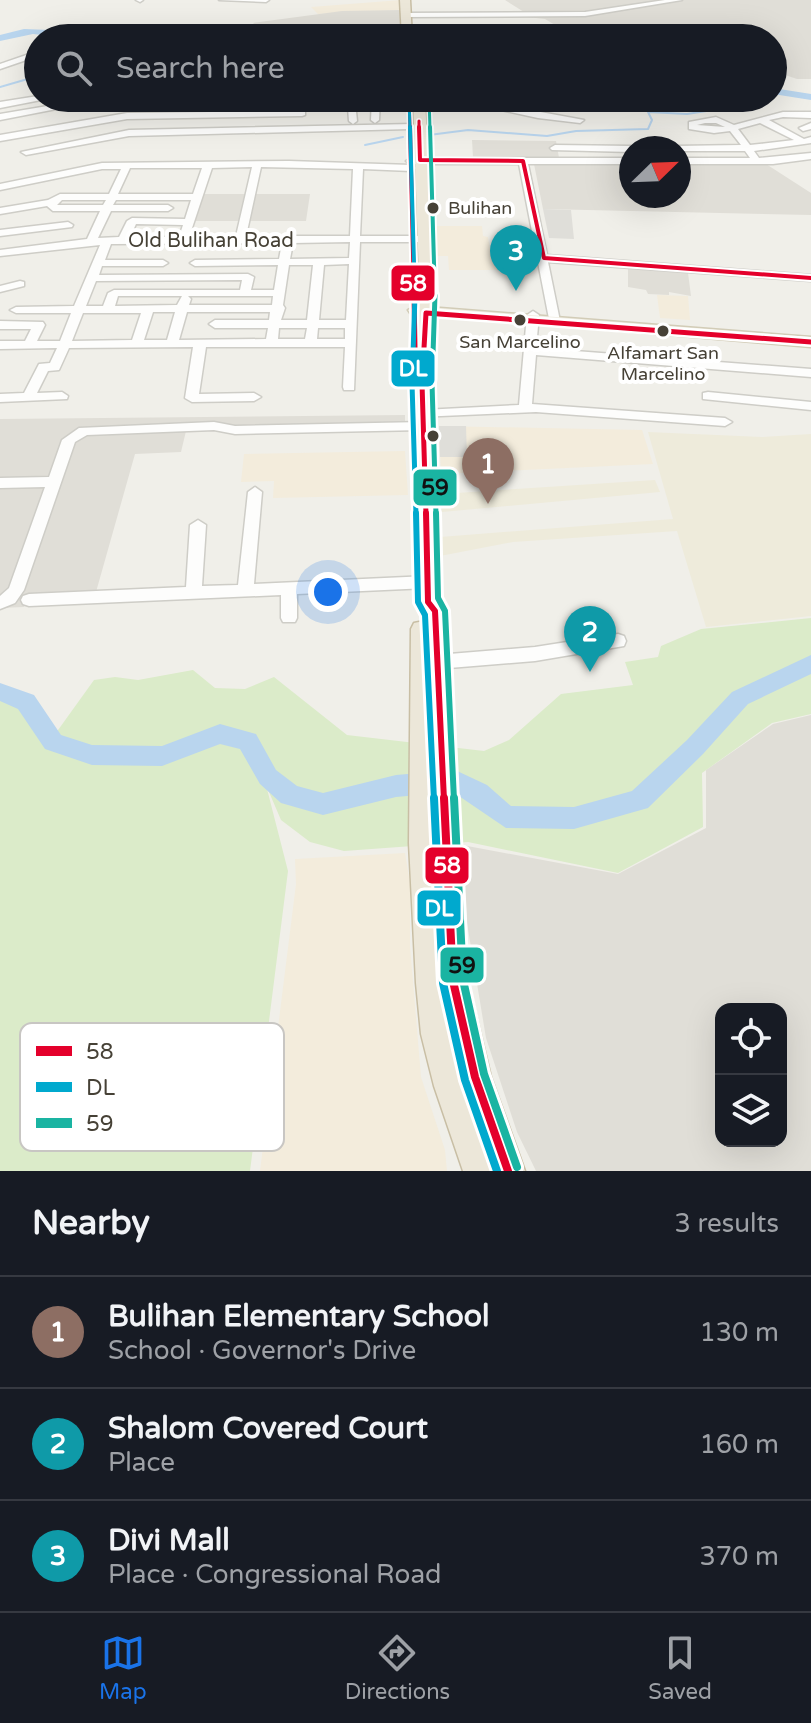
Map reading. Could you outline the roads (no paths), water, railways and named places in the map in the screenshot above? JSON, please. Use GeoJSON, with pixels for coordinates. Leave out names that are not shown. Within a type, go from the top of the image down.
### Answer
{"type":"FeatureCollection","features":[{"type":"Feature","properties":{"kind":"highway"},"geometry":{"type":"LineString","coordinates":[[405,0],[410,15]]}},
{"type":"Feature","properties":{"kind":"highway"},"geometry":{"type":"LineString","coordinates":[[410,24],[414,0]]}},
{"type":"Feature","properties":{"kind":"highway"},"geometry":{"type":"LineString","coordinates":[[410,112],[422,310],[428,592],[422,612],[431,727],[435,843],[431,983],[437,1034],[450,1086],[480,1171]]}},
{"type":"Feature","properties":{"kind":"highway"},"geometry":{"type":"LineString","coordinates":[[414,163],[418,112]]}},
{"type":"Feature","properties":{"kind":"highway"},"geometry":{"type":"LineString","coordinates":[[428,592],[435,611],[437,662],[431,727]]}},
{"type":"Feature","properties":{"kind":"highway"},"geometry":{"type":"LineString","coordinates":[[435,843],[461,1030],[474,1078],[508,1171]]}},
{"type":"Feature","properties":{"kind":"main road"},"geometry":{"type":"LineString","coordinates":[[422,310],[811,339]]}},
{"type":"Feature","properties":{"kind":"street"},"geometry":{"type":"LineString","coordinates":[[222,0],[266,0]]}},
{"type":"Feature","properties":{"kind":"street"},"geometry":{"type":"LineString","coordinates":[[410,15],[585,14],[679,0]]}},
{"type":"Feature","properties":{"kind":"street"},"geometry":{"type":"LineString","coordinates":[[0,59],[24,52]]}},
{"type":"Feature","properties":{"kind":"street"},"geometry":{"type":"LineString","coordinates":[[0,67],[24,54]]}},
{"type":"Feature","properties":{"kind":"street"},"geometry":{"type":"LineString","coordinates":[[0,76],[24,67]]}},
{"type":"Feature","properties":{"kind":"street"},"geometry":{"type":"LineString","coordinates":[[0,105],[24,101]]}},
{"type":"Feature","properties":{"kind":"street"},"geometry":{"type":"LineString","coordinates":[[0,117],[24,112]]}},
{"type":"Feature","properties":{"kind":"street"},"geometry":{"type":"LineString","coordinates":[[69,112],[82,133]]}},
{"type":"Feature","properties":{"kind":"street"},"geometry":{"type":"LineString","coordinates":[[2,137],[82,133],[148,119],[256,112]]}},
{"type":"Feature","properties":{"kind":"street"},"geometry":{"type":"LineString","coordinates":[[247,124],[292,112]]}},
{"type":"Feature","properties":{"kind":"street"},"geometry":{"type":"LineString","coordinates":[[308,112],[325,122],[410,126]]}},
{"type":"Feature","properties":{"kind":"street"},"geometry":{"type":"LineString","coordinates":[[325,122],[326,112]]}},
{"type":"Feature","properties":{"kind":"street"},"geometry":{"type":"LineString","coordinates":[[352,112],[353,121]]}},
{"type":"Feature","properties":{"kind":"street"},"geometry":{"type":"LineString","coordinates":[[375,112],[375,123]]}},
{"type":"Feature","properties":{"kind":"street"},"geometry":{"type":"LineString","coordinates":[[523,112],[580,120]]}},
{"type":"Feature","properties":{"kind":"street"},"geometry":{"type":"LineString","coordinates":[[538,115],[541,112]]}},
{"type":"Feature","properties":{"kind":"street"},"geometry":{"type":"LineString","coordinates":[[740,127],[777,116],[811,115]]}},
{"type":"Feature","properties":{"kind":"street"},"geometry":{"type":"LineString","coordinates":[[777,116],[809,127]]}},
{"type":"Feature","properties":{"kind":"street"},"geometry":{"type":"LineString","coordinates":[[26,152],[148,119],[210,123]]}},
{"type":"Feature","properties":{"kind":"street"},"geometry":{"type":"LineString","coordinates":[[2,137],[72,120],[375,123]]}},
{"type":"Feature","properties":{"kind":"street"},"geometry":{"type":"LineString","coordinates":[[762,120],[808,141]]}},
{"type":"Feature","properties":{"kind":"street"},"geometry":{"type":"LineString","coordinates":[[740,127],[786,146]]}},
{"type":"Feature","properties":{"kind":"street"},"geometry":{"type":"LineString","coordinates":[[740,127],[744,143],[756,161]]}},
{"type":"Feature","properties":{"kind":"street"},"geometry":{"type":"LineString","coordinates":[[575,136],[586,161]]}},
{"type":"Feature","properties":{"kind":"street"},"geometry":{"type":"LineString","coordinates":[[555,148],[618,149],[613,137]]}},
{"type":"Feature","properties":{"kind":"street"},"geometry":{"type":"LineString","coordinates":[[691,144],[786,146],[808,141]]}},
{"type":"Feature","properties":{"kind":"street"},"geometry":{"type":"LineString","coordinates":[[239,165],[243,150]]}},
{"type":"Feature","properties":{"kind":"street"},"geometry":{"type":"LineString","coordinates":[[158,278],[163,263],[189,222],[207,152]]}},
{"type":"Feature","properties":{"kind":"street"},"geometry":{"type":"LineString","coordinates":[[691,161],[756,161],[811,156]]}},
{"type":"Feature","properties":{"kind":"street"},"geometry":{"type":"LineString","coordinates":[[523,161],[554,319]]}},
{"type":"Feature","properties":{"kind":"street"},"geometry":{"type":"LineString","coordinates":[[0,187],[102,166],[257,164],[358,168],[414,163],[619,161]]}},
{"type":"Feature","properties":{"kind":"street"},"geometry":{"type":"LineString","coordinates":[[240,240],[257,164]]}},
{"type":"Feature","properties":{"kind":"street"},"geometry":{"type":"LineString","coordinates":[[91,242],[127,165]]}},
{"type":"Feature","properties":{"kind":"street"},"geometry":{"type":"LineString","coordinates":[[151,177],[155,166]]}},
{"type":"Feature","properties":{"kind":"street"},"geometry":{"type":"LineString","coordinates":[[349,387],[358,168]]}},
{"type":"Feature","properties":{"kind":"street"},"geometry":{"type":"LineString","coordinates":[[23,182],[44,227]]}},
{"type":"Feature","properties":{"kind":"street"},"geometry":{"type":"LineString","coordinates":[[14,231],[2,207],[34,205],[60,197],[114,197],[145,192],[195,203]]}},
{"type":"Feature","properties":{"kind":"street"},"geometry":{"type":"LineString","coordinates":[[51,202],[53,208],[76,209],[136,209],[195,203]]}},
{"type":"Feature","properties":{"kind":"street"},"geometry":{"type":"LineString","coordinates":[[61,244],[76,209]]}},
{"type":"Feature","properties":{"kind":"street"},"geometry":{"type":"LineString","coordinates":[[123,240],[136,209]]}},
{"type":"Feature","properties":{"kind":"street"},"geometry":{"type":"LineString","coordinates":[[132,221],[189,222]]}},
{"type":"Feature","properties":{"kind":"street"},"geometry":{"type":"LineString","coordinates":[[0,233],[68,225]]}},
{"type":"Feature","properties":{"kind":"street"},"geometry":{"type":"LineString","coordinates":[[271,343],[288,239]]}},
{"type":"Feature","properties":{"kind":"street","name":"Old Bulihan Road"},"geometry":{"type":"LineString","coordinates":[[0,253],[61,244],[123,240],[418,239]]}},
{"type":"Feature","properties":{"kind":"street"},"geometry":{"type":"LineString","coordinates":[[172,344],[202,240]]}},
{"type":"Feature","properties":{"kind":"street"},"geometry":{"type":"LineString","coordinates":[[29,397],[43,367],[55,367],[107,241]]}},
{"type":"Feature","properties":{"kind":"street"},"geometry":{"type":"LineString","coordinates":[[544,258],[811,278]]}},
{"type":"Feature","properties":{"kind":"street"},"geometry":{"type":"LineString","coordinates":[[311,343],[319,261]]}},
{"type":"Feature","properties":{"kind":"street"},"geometry":{"type":"LineString","coordinates":[[195,263],[352,261]]}},
{"type":"Feature","properties":{"kind":"street"},"geometry":{"type":"LineString","coordinates":[[99,263],[163,263]]}},
{"type":"Feature","properties":{"kind":"street"},"geometry":{"type":"LineString","coordinates":[[92,278],[248,277],[245,293]]}},
{"type":"Feature","properties":{"kind":"street"},"geometry":{"type":"LineString","coordinates":[[0,289],[20,284]]}},
{"type":"Feature","properties":{"kind":"street"},"geometry":{"type":"LineString","coordinates":[[108,309],[114,293],[280,293]]}},
{"type":"Feature","properties":{"kind":"street"},"geometry":{"type":"LineString","coordinates":[[16,310],[279,308]]}},
{"type":"Feature","properties":{"kind":"street"},"geometry":{"type":"LineString","coordinates":[[137,344],[148,309]]}},
{"type":"Feature","properties":{"kind":"street"},"geometry":{"type":"LineString","coordinates":[[217,309],[213,330],[276,323],[351,324]]}},
{"type":"Feature","properties":{"kind":"street"},"geometry":{"type":"LineString","coordinates":[[29,345],[46,310]]}},
{"type":"Feature","properties":{"kind":"street"},"geometry":{"type":"LineString","coordinates":[[525,408],[533,317]]}},
{"type":"Feature","properties":{"kind":"street"},"geometry":{"type":"LineString","coordinates":[[0,325],[39,325]]}},
{"type":"Feature","properties":{"kind":"street"},"geometry":{"type":"LineString","coordinates":[[0,345],[351,343]]}},
{"type":"Feature","properties":{"kind":"street"},"geometry":{"type":"LineString","coordinates":[[200,344],[192,398],[254,397]]}},
{"type":"Feature","properties":{"kind":"street"},"geometry":{"type":"LineString","coordinates":[[531,351],[811,373]]}},
{"type":"Feature","properties":{"kind":"street"},"geometry":{"type":"LineString","coordinates":[[0,398],[62,396]]}},
{"type":"Feature","properties":{"kind":"street"},"geometry":{"type":"LineString","coordinates":[[708,396],[811,406]]}},
{"type":"Feature","properties":{"kind":"street"},"geometry":{"type":"LineString","coordinates":[[0,603],[9,599],[16,590],[69,440],[84,431],[214,426],[235,430],[423,420],[525,408],[725,422]]}},
{"type":"Feature","properties":{"kind":"street"},"geometry":{"type":"LineString","coordinates":[[0,483],[53,482]]}},
{"type":"Feature","properties":{"kind":"street"},"geometry":{"type":"LineString","coordinates":[[245,590],[255,492]]}},
{"type":"Feature","properties":{"kind":"street"},"geometry":{"type":"LineString","coordinates":[[194,592],[198,525]]}},
{"type":"Feature","properties":{"kind":"street"},"geometry":{"type":"LineString","coordinates":[[289,588],[289,618]]}},
{"type":"Feature","properties":{"kind":"street"},"geometry":{"type":"LineString","coordinates":[[29,600],[289,588],[428,592]]}},
{"type":"Feature","properties":{"kind":"street"},"geometry":{"type":"LineString","coordinates":[[437,662],[535,654],[618,641]]}},
{"type":"Feature","properties":{"kind":"waterway"},"geometry":{"type":"LineString","coordinates":[[0,38],[24,32]]}},
{"type":"Feature","properties":{"kind":"waterway"},"geometry":{"type":"LineString","coordinates":[[0,87],[24,80]]}},
{"type":"Feature","properties":{"kind":"waterway"},"geometry":{"type":"LineString","coordinates":[[787,95],[811,97]]}},
{"type":"Feature","properties":{"kind":"waterway"},"geometry":{"type":"LineString","coordinates":[[429,135],[468,130],[547,136],[576,131],[648,129],[652,120],[648,112]]}},
{"type":"Feature","properties":{"kind":"waterway"},"geometry":{"type":"LineString","coordinates":[[648,112],[700,112]]}},
{"type":"Feature","properties":{"kind":"waterway"},"geometry":{"type":"LineString","coordinates":[[365,145],[403,137]]}},
{"type":"Feature","properties":{"kind":"waterway"},"geometry":{"type":"LineString","coordinates":[[0,692],[26,702],[53,742],[92,755],[162,756],[220,734],[248,741],[268,777],[290,795],[323,804],[396,786],[455,781],[478,793],[506,817],[574,818],[639,800],[695,747],[740,698],[811,664]]}},
{"type":"Feature","properties":{"kind":"place","name":"Bulihan"},"geometry":{"type":"Point","coordinates":[433,208]}},
{"type":"Feature","properties":{"kind":"place","name":"Divi Mall"},"geometry":{"type":"Point","coordinates":[516,291]}},
{"type":"Feature","properties":{"kind":"place","name":"San Marcelino"},"geometry":{"type":"Point","coordinates":[520,320]}},
{"type":"Feature","properties":{"kind":"place","name":"Alfamart San Marcelino"},"geometry":{"type":"Point","coordinates":[663,331]}},
{"type":"Feature","properties":{"kind":"place","name":"Bulihan Elementary School"},"geometry":{"type":"Point","coordinates":[488,504]}},
{"type":"Feature","properties":{"kind":"place","name":"Shalom Covered Court"},"geometry":{"type":"Point","coordinates":[590,672]}}]}
